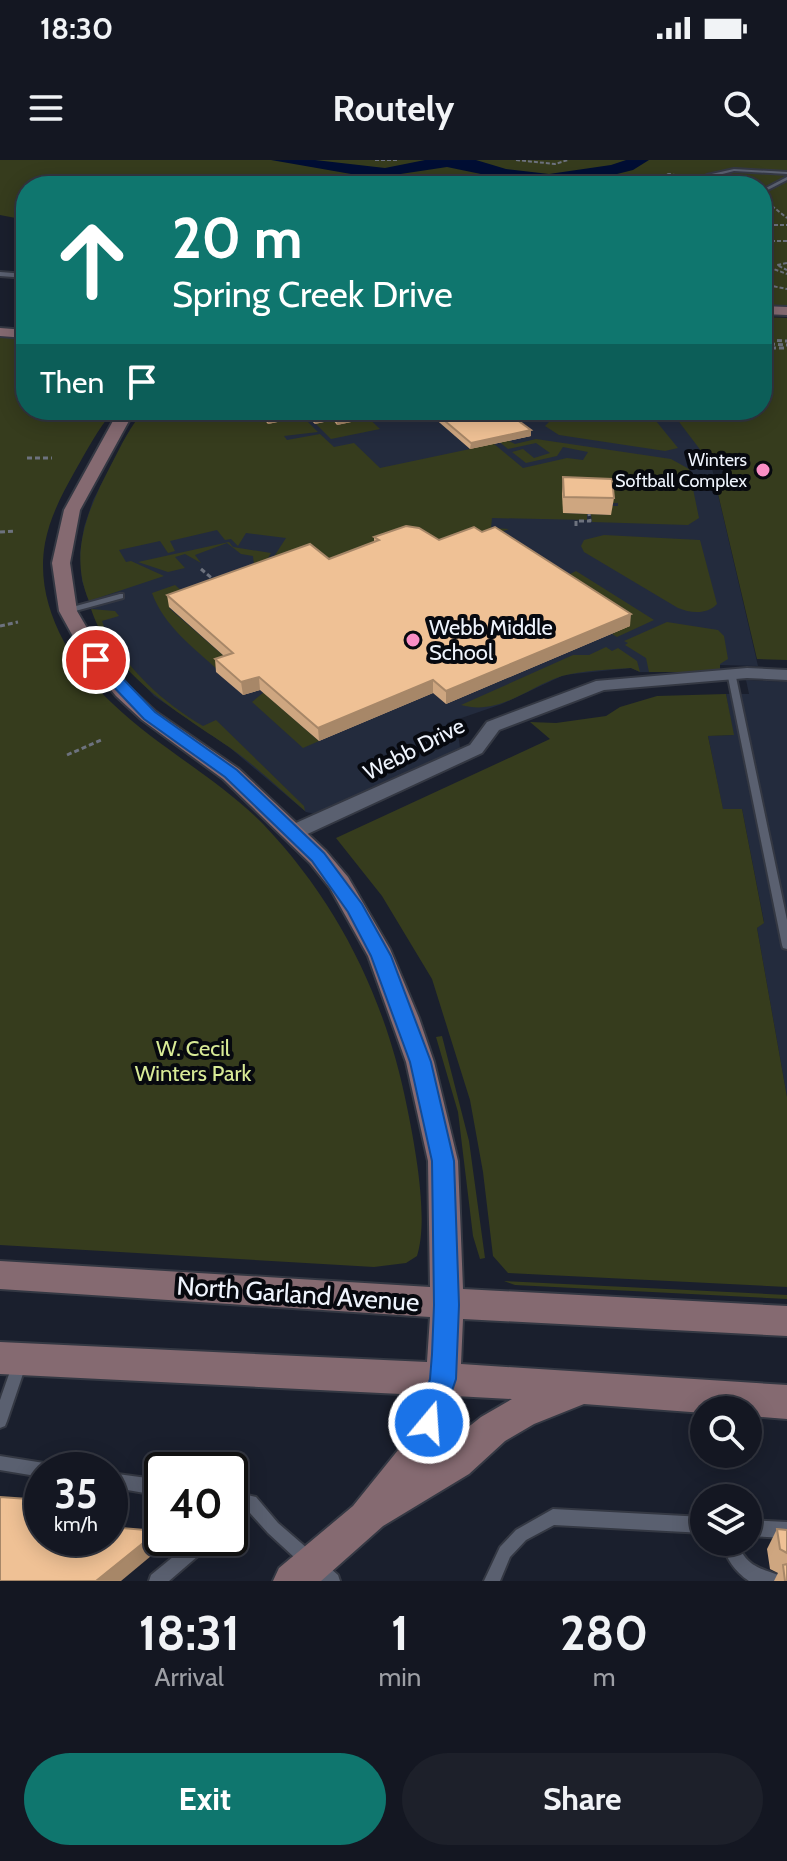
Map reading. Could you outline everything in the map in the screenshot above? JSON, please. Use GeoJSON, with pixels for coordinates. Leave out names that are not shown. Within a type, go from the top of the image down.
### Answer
{"type":"FeatureCollection","features":[{"type":"Feature","properties":{"kind":"street"},"geometry":{"type":"LineString","coordinates":[[120,420],[72,510],[61,563],[68,611],[96,660],[123,692],[149,716],[231,774],[294,832],[325,866],[356,909],[381,956],[420,1062],[443,1161],[447,1305],[443,1379],[421,1449],[366,1519],[312,1575]]}},
{"type":"Feature","properties":{"kind":"street","name":"Webb Drive"},"geometry":{"type":"LineString","coordinates":[[294,832],[476,749],[493,726],[602,685],[732,677],[747,673],[787,675]]}},
{"type":"Feature","properties":{"kind":"street","name":"North Garland Avenue"},"geometry":{"type":"LineString","coordinates":[[0,1275],[232,1287],[447,1305],[787,1321]]}},
{"type":"Feature","properties":{"kind":"street"},"geometry":{"type":"LineString","coordinates":[[10,1359],[443,1379],[787,1402]]}},
{"type":"Feature","properties":{"kind":"street"},"geometry":{"type":"LineString","coordinates":[[366,1519],[456,1461],[502,1423],[522,1412],[583,1389]]}},
{"type":"Feature","properties":{"kind":"lane"},"geometry":{"type":"LineString","coordinates":[[713,176],[734,170],[787,176]]}},
{"type":"Feature","properties":{"kind":"lane"},"geometry":{"type":"LineString","coordinates":[[68,611],[120,596]]}},
{"type":"Feature","properties":{"kind":"lane"},"geometry":{"type":"LineString","coordinates":[[732,677],[782,903],[787,945]]}},
{"type":"Feature","properties":{"kind":"lane"},"geometry":{"type":"LineString","coordinates":[[0,1421],[10,1359]]}},
{"type":"Feature","properties":{"kind":"lane"},"geometry":{"type":"LineString","coordinates":[[0,1463],[24,1467]]}},
{"type":"Feature","properties":{"kind":"lane"},"geometry":{"type":"LineString","coordinates":[[248,1502],[312,1575]]}},
{"type":"Feature","properties":{"kind":"lane"},"geometry":{"type":"LineString","coordinates":[[492,1581],[505,1552],[521,1535],[553,1517],[690,1524]]}},
{"type":"Feature","properties":{"kind":"lane"},"geometry":{"type":"LineString","coordinates":[[762,1529],[787,1530]]}},
{"type":"Feature","properties":{"kind":"lane"},"geometry":{"type":"LineString","coordinates":[[157,1581],[187,1556]]}},
{"type":"Feature","properties":{"kind":"lane"},"geometry":{"type":"LineString","coordinates":[[735,1556],[757,1578],[772,1581]]}},
{"type":"Feature","properties":{"kind":"path"},"geometry":{"type":"LineString","coordinates":[[375,160],[398,160]]}},
{"type":"Feature","properties":{"kind":"path"},"geometry":{"type":"LineString","coordinates":[[516,160],[555,164],[568,160]]}},
{"type":"Feature","properties":{"kind":"path"},"geometry":{"type":"LineString","coordinates":[[787,263],[777,265],[787,272]]}},
{"type":"Feature","properties":{"kind":"path"},"geometry":{"type":"LineString","coordinates":[[27,458],[52,458]]}},
{"type":"Feature","properties":{"kind":"path"},"geometry":{"type":"LineString","coordinates":[[576,526],[576,521],[590,521],[589,514]]}},
{"type":"Feature","properties":{"kind":"path"},"geometry":{"type":"LineString","coordinates":[[0,532],[16,531]]}},
{"type":"Feature","properties":{"kind":"path"},"geometry":{"type":"LineString","coordinates":[[201,569],[220,585]]}},
{"type":"Feature","properties":{"kind":"path"},"geometry":{"type":"LineString","coordinates":[[0,626],[18,622]]}},
{"type":"Feature","properties":{"kind":"path"},"geometry":{"type":"LineString","coordinates":[[67,755],[101,740]]}},
{"type":"Feature","properties":{"kind":"shaded area"},"geometry":{"type":"Polygon","coordinates":[[[138,420],[678,420],[710,460],[758,666],[720,665],[720,672],[640,672],[631,668],[564,675],[502,704],[447,723],[458,733],[460,748],[335,806],[315,814],[306,812],[229,747],[154,696],[117,655],[94,615],[82,581],[80,553],[84,527],[93,500],[138,420]]]}},
{"type":"Feature","properties":{"kind":"shaded area"},"geometry":{"type":"Polygon","coordinates":[[[746,680],[787,682],[787,1097],[757,928],[764,922],[742,809],[723,810],[708,736],[733,735],[726,694],[749,694],[746,680]]]}},
{"type":"Feature","properties":{"kind":"green space"},"geometry":{"type":"Polygon","coordinates":[[[0,160],[787,160],[787,307],[772,306],[772,176],[16,176],[16,218],[0,215],[0,160]]]}},
{"type":"Feature","properties":{"kind":"green space"},"geometry":{"type":"Polygon","coordinates":[[[772,317],[787,318],[787,660],[757,659],[715,481],[727,469],[711,464],[678,420],[772,420],[772,317]]]}},
{"type":"Feature","properties":{"kind":"green space","name":"W. Cecil Winters Park"},"geometry":{"type":"Polygon","coordinates":[[[0,337],[16,337],[16,420],[107,420],[66,488],[47,533],[43,566],[45,588],[59,631],[83,671],[113,704],[228,793],[264,825],[291,855],[337,921],[372,992],[398,1067],[420,1182],[422,1223],[417,1256],[406,1263],[374,1267],[0,1245],[0,337]]]}},
{"type":"Feature","properties":{"kind":"green space"},"geometry":{"type":"Polygon","coordinates":[[[306,420],[318,432],[284,436],[287,440],[320,434],[334,447],[354,443],[380,468],[470,449],[487,438],[523,468],[567,458],[583,460],[588,452],[563,447],[557,456],[526,463],[512,452],[523,449],[534,458],[550,453],[536,443],[508,449],[480,426],[515,444],[536,439],[671,459],[689,469],[699,518],[688,525],[592,522],[591,514],[611,515],[611,506],[618,506],[618,503],[610,503],[563,513],[587,514],[587,520],[492,518],[491,528],[509,529],[477,541],[375,549],[264,572],[286,538],[246,533],[238,546],[231,539],[225,540],[217,530],[170,541],[175,551],[168,553],[160,541],[119,550],[126,562],[131,561],[164,576],[89,601],[80,565],[84,530],[104,480],[135,422],[306,420]]]}},
{"type":"Feature","properties":{"kind":"green space"},"geometry":{"type":"Polygon","coordinates":[[[333,420],[338,425],[350,420],[370,420],[380,429],[331,439],[316,424],[333,420]]]}},
{"type":"Feature","properties":{"kind":"green space"},"geometry":{"type":"Polygon","coordinates":[[[551,420],[655,420],[678,448],[665,451],[559,435],[545,426],[551,420]]]}},
{"type":"Feature","properties":{"kind":"green space"},"geometry":{"type":"Polygon","coordinates":[[[604,535],[700,540],[717,604],[698,612],[678,608],[584,552],[581,546],[584,540],[604,535]]]}},
{"type":"Feature","properties":{"kind":"green space"},"geometry":{"type":"Polygon","coordinates":[[[229,542],[233,547],[271,553],[261,570],[254,565],[253,556],[241,554],[227,543],[195,555],[201,563],[185,554],[175,557],[185,568],[168,572],[138,562],[229,542]]]}},
{"type":"Feature","properties":{"kind":"green space"},"geometry":{"type":"Polygon","coordinates":[[[576,571],[654,620],[617,637],[612,634],[629,625],[558,580],[576,571]]]}},
{"type":"Feature","properties":{"kind":"green space"},"geometry":{"type":"Polygon","coordinates":[[[175,585],[191,599],[169,608],[234,665],[219,671],[164,616],[152,593],[175,585]]]}},
{"type":"Feature","properties":{"kind":"green space"},"geometry":{"type":"Polygon","coordinates":[[[91,609],[115,611],[119,616],[102,621],[104,627],[123,657],[147,683],[174,707],[203,726],[216,720],[304,806],[305,811],[239,754],[148,689],[114,653],[91,609]]]}},
{"type":"Feature","properties":{"kind":"green space"},"geometry":{"type":"Polygon","coordinates":[[[667,622],[718,630],[724,636],[728,659],[720,664],[720,672],[649,672],[646,658],[625,645],[628,643],[624,641],[667,622]]]}},
{"type":"Feature","properties":{"kind":"green space"},"geometry":{"type":"Polygon","coordinates":[[[606,647],[612,651],[618,648],[637,661],[640,672],[631,668],[570,674],[501,704],[488,707],[461,705],[573,655],[589,655],[606,647]]]}},
{"type":"Feature","properties":{"kind":"green space"},"geometry":{"type":"Polygon","coordinates":[[[264,692],[319,741],[303,748],[252,702],[264,692]]]}},
{"type":"Feature","properties":{"kind":"green space"},"geometry":{"type":"Polygon","coordinates":[[[726,694],[734,735],[708,736],[723,809],[742,809],[764,923],[757,928],[787,1097],[787,1287],[508,1273],[493,1256],[470,1100],[432,979],[382,896],[336,838],[550,739],[530,722],[556,723],[606,716],[620,707],[657,696],[726,694]]]}},
{"type":"Feature","properties":{"kind":"green space"},"geometry":{"type":"Polygon","coordinates":[[[442,1036],[469,1141],[485,1258],[480,1259],[473,1236],[458,1112],[436,1037],[442,1036]]]}},
{"type":"Feature","properties":{"kind":"green space"},"geometry":{"type":"Polygon","coordinates":[[[504,1281],[787,1295],[787,1299],[515,1285],[504,1281]]]}},
{"type":"Feature","properties":{"kind":"water"},"geometry":{"type":"Polygon","coordinates":[[[271,160],[315,160],[385,168],[425,160],[476,160],[506,169],[549,174],[626,160],[649,160],[633,170],[596,176],[490,176],[447,167],[387,176],[363,176],[271,160]]]}},
{"type":"Feature","properties":{"kind":"building"},"geometry":{"type":"Polygon","coordinates":[[[444,420],[517,420],[531,430],[471,443],[444,420]]]}},
{"type":"Feature","properties":{"kind":"building"},"geometry":{"type":"Polygon","coordinates":[[[563,477],[612,479],[614,498],[564,497],[563,477]]]}},
{"type":"Feature","properties":{"kind":"building","name":"Webb Middle School"},"geometry":{"type":"Polygon","coordinates":[[[406,526],[419,528],[439,540],[474,527],[482,532],[495,527],[631,614],[446,691],[433,680],[318,728],[259,677],[241,682],[215,659],[233,653],[167,595],[310,544],[329,559],[379,540],[374,537],[406,526]]]}},
{"type":"Feature","properties":{"kind":"building"},"geometry":{"type":"Polygon","coordinates":[[[0,1497],[24,1499],[24,1556],[127,1556],[96,1581],[0,1581],[0,1497]]]}},
{"type":"Feature","properties":{"kind":"building"},"geometry":{"type":"Polygon","coordinates":[[[128,1528],[144,1530],[144,1542],[128,1555],[128,1528]]]}},
{"type":"Feature","properties":{"kind":"building"},"geometry":{"type":"Polygon","coordinates":[[[777,1529],[787,1530],[787,1553],[780,1549],[777,1529]]]}},
{"type":"Feature","properties":{"kind":"building"},"geometry":{"type":"Polygon","coordinates":[[[787,1564],[787,1581],[785,1581],[783,1565],[787,1564]]]}},
{"type":"Feature","properties":{"kind":"place","name":"Winters Softball Complex"},"geometry":{"type":"Point","coordinates":[763,470]}},
{"type":"Feature","properties":{"kind":"place","name":"Webb Middle School"},"geometry":{"type":"Point","coordinates":[413,640]}},
{"type":"Feature","properties":{"kind":"route"},"geometry":{"type":"LineString","coordinates":[[96,660],[149,716],[231,774],[318,857],[356,909],[381,956],[420,1062],[443,1161],[447,1305],[443,1379],[429,1423]]}}]}
